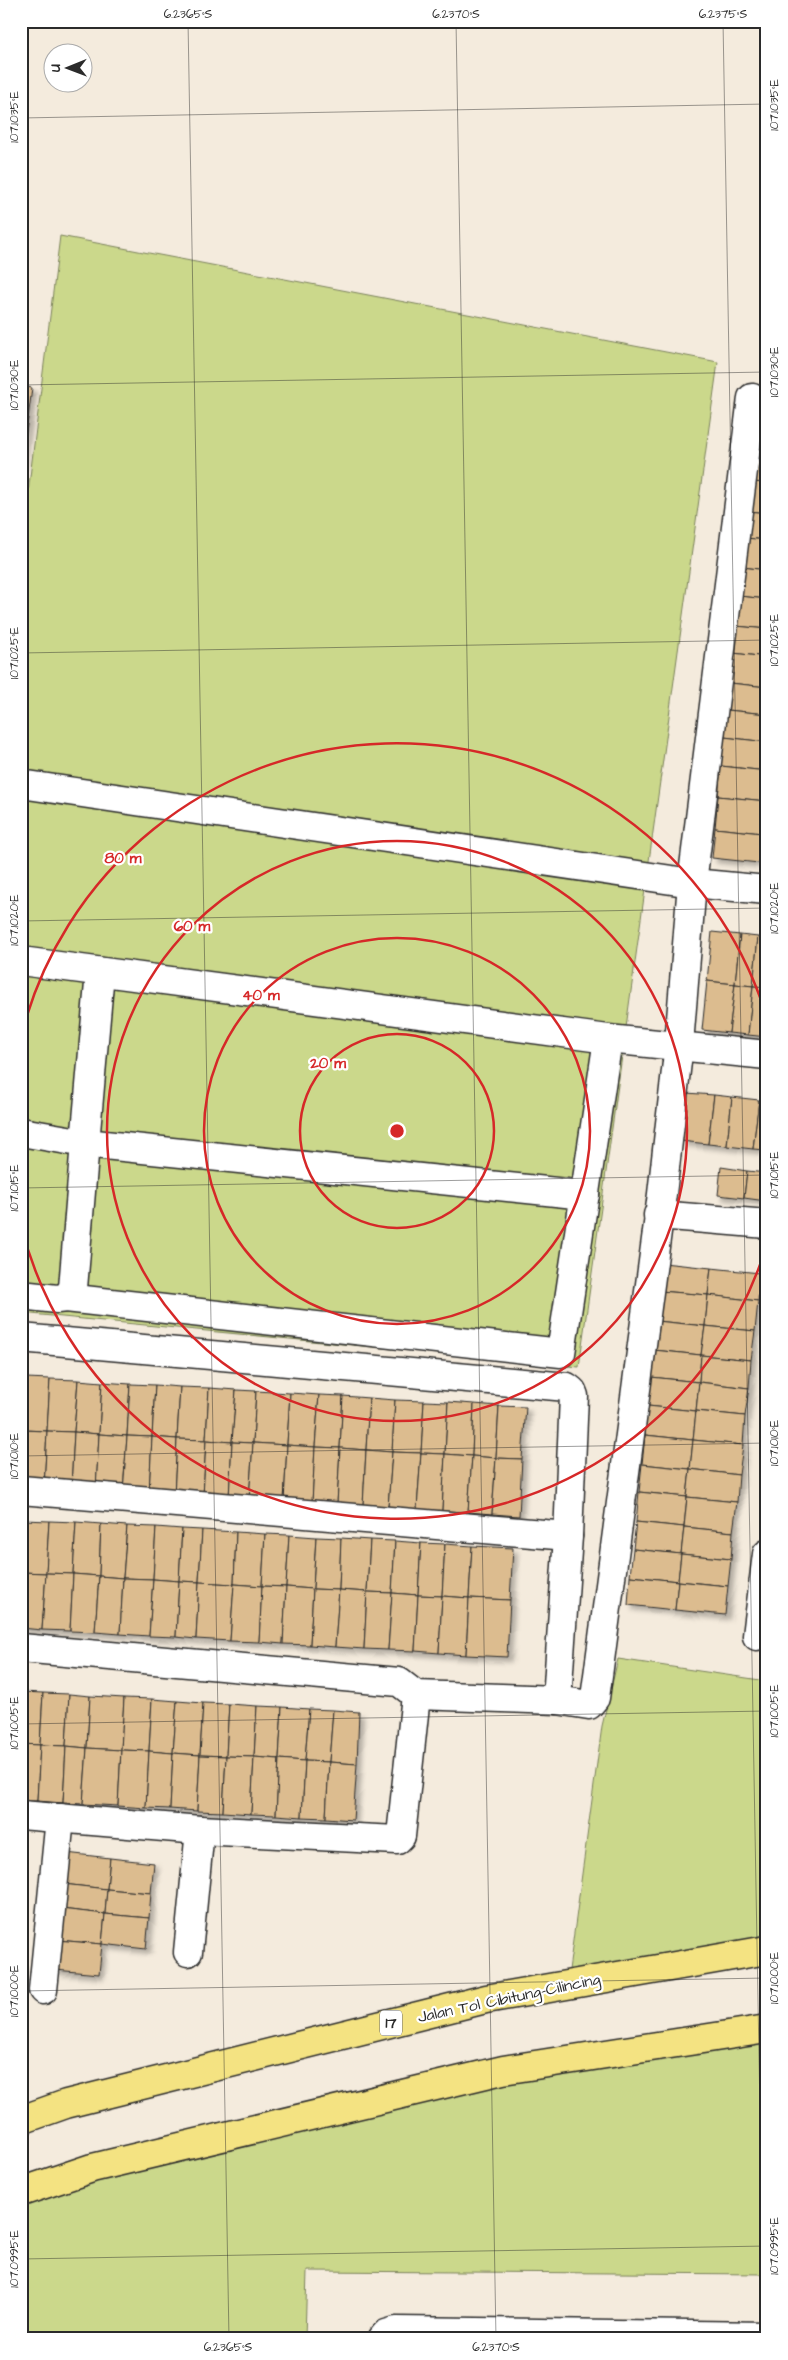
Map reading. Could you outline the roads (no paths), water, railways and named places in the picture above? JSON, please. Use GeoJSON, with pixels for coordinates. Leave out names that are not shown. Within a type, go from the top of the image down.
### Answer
{"type":"FeatureCollection","features":[{"type":"Feature","properties":{"kind":"highway","name":"Jalan Tol Cibitung–Cilincing"},"geometry":{"type":"LineString","coordinates":[[21,2120],[66,2104],[486,1999],[767,1950]]}},
{"type":"Feature","properties":{"kind":"highway"},"geometry":{"type":"LineString","coordinates":[[21,2192],[92,2168],[503,2070],[767,2030]]}},
{"type":"Feature","properties":{"kind":"street"},"geometry":{"type":"LineString","coordinates":[[21,1648],[399,1682],[416,1695],[557,1700],[589,1705],[595,1698],[679,1044],[692,883],[752,398]]}},
{"type":"Feature","properties":{"kind":"street"},"geometry":{"type":"LineString","coordinates":[[21,784],[692,883],[767,890]]}},
{"type":"Feature","properties":{"kind":"street"},"geometry":{"type":"LineString","coordinates":[[21,960],[608,1039],[679,1044],[767,1055]]}},
{"type":"Feature","properties":{"kind":"street"},"geometry":{"type":"LineString","coordinates":[[66,1298],[73,1288],[100,972]]}},
{"type":"Feature","properties":{"kind":"street"},"geometry":{"type":"LineString","coordinates":[[21,1295],[57,1300],[66,1298],[561,1353],[608,1039]]}},
{"type":"Feature","properties":{"kind":"street"},"geometry":{"type":"LineString","coordinates":[[21,1132],[85,1143],[585,1195]]}},
{"type":"Feature","properties":{"kind":"street"},"geometry":{"type":"LineString","coordinates":[[658,1215],[767,1224]]}},
{"type":"Feature","properties":{"kind":"street"},"geometry":{"type":"LineString","coordinates":[[21,1338],[567,1388],[572,1391],[574,1396],[568,1536],[557,1700]]}},
{"type":"Feature","properties":{"kind":"street"},"geometry":{"type":"LineString","coordinates":[[21,1490],[568,1536]]}},
{"type":"Feature","properties":{"kind":"street"},"geometry":{"type":"LineString","coordinates":[[757,1636],[767,1554]]}},
{"type":"Feature","properties":{"kind":"street"},"geometry":{"type":"LineString","coordinates":[[21,1815],[200,1830],[397,1840],[401,1836],[416,1695]]}},
{"type":"Feature","properties":{"kind":"street"},"geometry":{"type":"LineString","coordinates":[[43,1990],[60,1818]]}},
{"type":"Feature","properties":{"kind":"street"},"geometry":{"type":"LineString","coordinates":[[188,1952],[200,1830]]}},
{"type":"Feature","properties":{"kind":"street"},"geometry":{"type":"LineString","coordinates":[[382,2339],[386,2334],[396,2331],[767,2336]]}}]}
